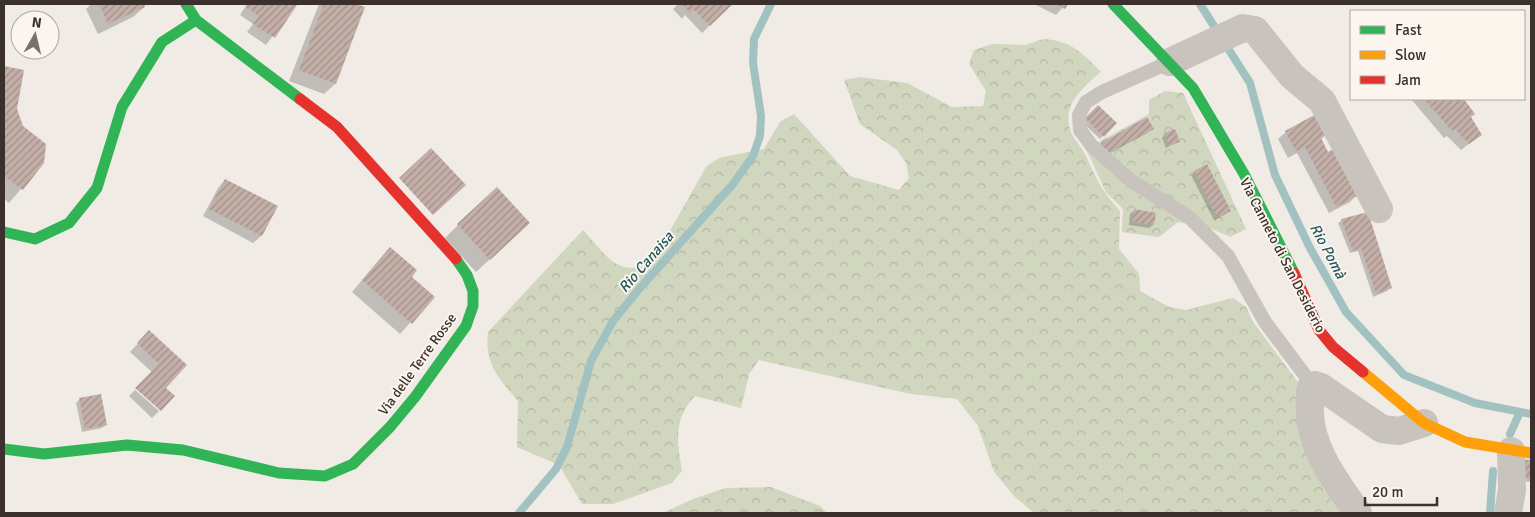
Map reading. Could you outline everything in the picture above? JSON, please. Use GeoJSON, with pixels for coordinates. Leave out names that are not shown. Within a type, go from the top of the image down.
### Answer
{"type":"FeatureCollection","features":[{"type":"Feature","properties":{"kind":"street","name":"Via delle Terre Rosse"},"geometry":{"type":"LineString","coordinates":[[4,449],[44,454],[127,445],[183,450],[279,474],[324,476],[353,464],[390,427],[415,397],[466,326],[473,306],[473,291],[467,275],[458,261],[337,128],[196,20],[186,4]]}},
{"type":"Feature","properties":{"kind":"street","name":"Via Canneto di San Desiderio"},"geometry":{"type":"LineString","coordinates":[[1113,4],[1193,88],[1244,174],[1298,281],[1319,330],[1333,347],[1424,423],[1465,442],[1521,452]]}},
{"type":"Feature","properties":{"kind":"street"},"geometry":{"type":"LineString","coordinates":[[4,232],[35,239],[69,223],[97,188],[122,107],[162,42],[196,20]]}},
{"type":"Feature","properties":{"kind":"street"},"geometry":{"type":"LineString","coordinates":[[1170,62],[1244,28],[1250,28],[1260,33],[1292,76],[1322,101],[1379,209]]}},
{"type":"Feature","properties":{"kind":"street"},"geometry":{"type":"LineString","coordinates":[[1358,513],[1335,480],[1312,434],[1309,416],[1310,392],[1313,386],[1321,387],[1382,429],[1399,431],[1424,423]]}},
{"type":"Feature","properties":{"kind":"street"},"geometry":{"type":"LineString","coordinates":[[1508,513],[1512,482],[1521,452]]}},
{"type":"Feature","properties":{"kind":"lane"},"geometry":{"type":"LineString","coordinates":[[1170,62],[1102,92],[1086,102],[1079,115],[1080,130],[1092,146],[1123,173],[1190,218],[1228,256],[1265,322],[1313,386]]}},
{"type":"Feature","properties":{"kind":"green space"},"geometry":{"type":"Polygon","coordinates":[[[1043,39],[1068,45],[1088,59],[1101,72],[1086,85],[1074,100],[1068,116],[1069,126],[1100,185],[1120,211],[1119,249],[1139,274],[1140,291],[1169,307],[1186,310],[1233,298],[1246,307],[1253,322],[1300,385],[1348,513],[1034,513],[1014,496],[994,472],[978,426],[957,399],[911,394],[759,360],[749,374],[741,408],[695,396],[688,405],[683,413],[678,431],[682,471],[672,483],[613,504],[582,504],[559,465],[517,447],[518,401],[494,370],[488,353],[488,332],[583,230],[616,264],[634,267],[645,263],[657,254],[706,167],[719,158],[764,149],[780,122],[794,114],[850,176],[899,190],[909,178],[906,163],[897,150],[860,124],[844,80],[860,77],[907,83],[952,107],[983,106],[986,91],[969,64],[974,50],[992,44],[1025,45],[1043,39]]]}},
{"type":"Feature","properties":{"kind":"green space"},"geometry":{"type":"Polygon","coordinates":[[[1165,91],[1183,93],[1246,229],[1230,237],[1212,229],[1178,222],[1159,237],[1122,232],[1123,209],[1106,192],[1086,149],[1149,114],[1149,100],[1165,91]]]}},
{"type":"Feature","properties":{"kind":"green space"},"geometry":{"type":"Polygon","coordinates":[[[771,487],[820,506],[827,513],[663,513],[693,499],[726,488],[771,487]]]}},
{"type":"Feature","properties":{"kind":"building"},"geometry":{"type":"Polygon","coordinates":[[[99,4],[144,4],[145,7],[108,24],[99,4]]]}},
{"type":"Feature","properties":{"kind":"building"},"geometry":{"type":"Polygon","coordinates":[[[249,4],[297,5],[275,38],[253,24],[259,16],[246,7],[249,4]]]}},
{"type":"Feature","properties":{"kind":"building"},"geometry":{"type":"Polygon","coordinates":[[[324,4],[356,4],[365,7],[336,84],[299,70],[324,4]]]}},
{"type":"Feature","properties":{"kind":"building"},"geometry":{"type":"Polygon","coordinates":[[[682,4],[733,4],[710,26],[693,9],[690,13],[682,4]]]}},
{"type":"Feature","properties":{"kind":"building"},"geometry":{"type":"Polygon","coordinates":[[[1055,4],[1068,4],[1065,9],[1055,4]]]}},
{"type":"Feature","properties":{"kind":"building"},"geometry":{"type":"Polygon","coordinates":[[[4,66],[24,70],[17,109],[23,126],[46,144],[44,163],[23,190],[4,176],[4,66]]]}},
{"type":"Feature","properties":{"kind":"building"},"geometry":{"type":"Polygon","coordinates":[[[1425,100],[1465,100],[1475,114],[1471,117],[1482,135],[1469,144],[1455,129],[1452,131],[1425,100]]]}},
{"type":"Feature","properties":{"kind":"building"},"geometry":{"type":"Polygon","coordinates":[[[1098,105],[1117,123],[1104,137],[1085,118],[1098,105]]]}},
{"type":"Feature","properties":{"kind":"building"},"geometry":{"type":"Polygon","coordinates":[[[1318,113],[1328,134],[1321,138],[1328,152],[1334,148],[1359,195],[1336,207],[1305,147],[1296,151],[1285,131],[1318,113]]]}},
{"type":"Feature","properties":{"kind":"building"},"geometry":{"type":"Polygon","coordinates":[[[1147,117],[1154,129],[1107,154],[1101,143],[1147,117]]]}},
{"type":"Feature","properties":{"kind":"building"},"geometry":{"type":"Polygon","coordinates":[[[1175,129],[1180,142],[1169,146],[1164,133],[1175,129]]]}},
{"type":"Feature","properties":{"kind":"building"},"geometry":{"type":"Polygon","coordinates":[[[431,148],[466,185],[433,215],[399,178],[431,148]]]}},
{"type":"Feature","properties":{"kind":"building"},"geometry":{"type":"Polygon","coordinates":[[[1207,164],[1231,211],[1217,217],[1194,171],[1207,164]]]}},
{"type":"Feature","properties":{"kind":"building"},"geometry":{"type":"Polygon","coordinates":[[[225,179],[278,206],[262,236],[209,209],[225,179]]]}},
{"type":"Feature","properties":{"kind":"building"},"geometry":{"type":"Polygon","coordinates":[[[497,187],[530,223],[490,260],[457,224],[497,187]]]}},
{"type":"Feature","properties":{"kind":"building"},"geometry":{"type":"Polygon","coordinates":[[[1134,209],[1156,213],[1154,225],[1132,222],[1134,209]]]}},
{"type":"Feature","properties":{"kind":"building"},"geometry":{"type":"Polygon","coordinates":[[[1368,212],[1392,288],[1376,294],[1361,248],[1353,251],[1341,219],[1368,212]]]}},
{"type":"Feature","properties":{"kind":"building"},"geometry":{"type":"Polygon","coordinates":[[[390,247],[417,270],[412,277],[435,297],[412,324],[362,280],[390,247]]]}},
{"type":"Feature","properties":{"kind":"building"},"geometry":{"type":"Polygon","coordinates":[[[149,330],[187,365],[166,388],[175,396],[161,411],[135,388],[159,364],[137,343],[149,330]]]}},
{"type":"Feature","properties":{"kind":"building"},"geometry":{"type":"Polygon","coordinates":[[[101,394],[107,425],[85,429],[79,398],[101,394]]]}},
{"type":"Feature","properties":{"kind":"building"},"geometry":{"type":"Polygon","coordinates":[[[1521,459],[1531,460],[1531,479],[1518,477],[1521,459]]]}},
{"type":"Feature","properties":{"kind":"waterway","name":"Rio Canaisa"},"geometry":{"type":"LineString","coordinates":[[519,513],[556,469],[567,447],[591,361],[613,321],[733,184],[753,156],[760,136],[761,116],[753,63],[754,39],[771,4]]}},
{"type":"Feature","properties":{"kind":"waterway","name":"Rio Pomà"},"geometry":{"type":"LineString","coordinates":[[1200,4],[1250,83],[1275,175],[1310,248],[1346,312],[1404,375],[1475,403],[1531,414]]}},
{"type":"Feature","properties":{"kind":"waterway"},"geometry":{"type":"LineString","coordinates":[[1510,434],[1520,412]]}},
{"type":"Feature","properties":{"kind":"waterway"},"geometry":{"type":"LineString","coordinates":[[1490,513],[1493,471]]}},
{"type":"Feature","properties":{"kind":"traffic: fast"},"geometry":{"type":"LineString","coordinates":[[186,4],[196,20],[300,99]]}},
{"type":"Feature","properties":{"kind":"traffic: fast"},"geometry":{"type":"LineString","coordinates":[[1113,4],[1193,88],[1244,174],[1294,273]]}},
{"type":"Feature","properties":{"kind":"traffic: fast"},"geometry":{"type":"LineString","coordinates":[[4,232],[35,239],[69,223],[97,188],[122,107],[162,42],[196,20]]}},
{"type":"Feature","properties":{"kind":"traffic: fast"},"geometry":{"type":"LineString","coordinates":[[4,449],[44,454],[127,445],[183,450],[279,473],[325,476],[353,464],[390,427],[415,397],[466,326],[473,306],[473,291],[467,275],[456,259]]}},
{"type":"Feature","properties":{"kind":"traffic: slow"},"geometry":{"type":"LineString","coordinates":[[1363,372],[1424,423],[1465,442],[1531,453]]}},
{"type":"Feature","properties":{"kind":"traffic: jam"},"geometry":{"type":"LineString","coordinates":[[300,99],[337,127],[456,259]]}},
{"type":"Feature","properties":{"kind":"traffic: jam"},"geometry":{"type":"LineString","coordinates":[[1294,273],[1319,330],[1333,347],[1363,372]]}}]}
